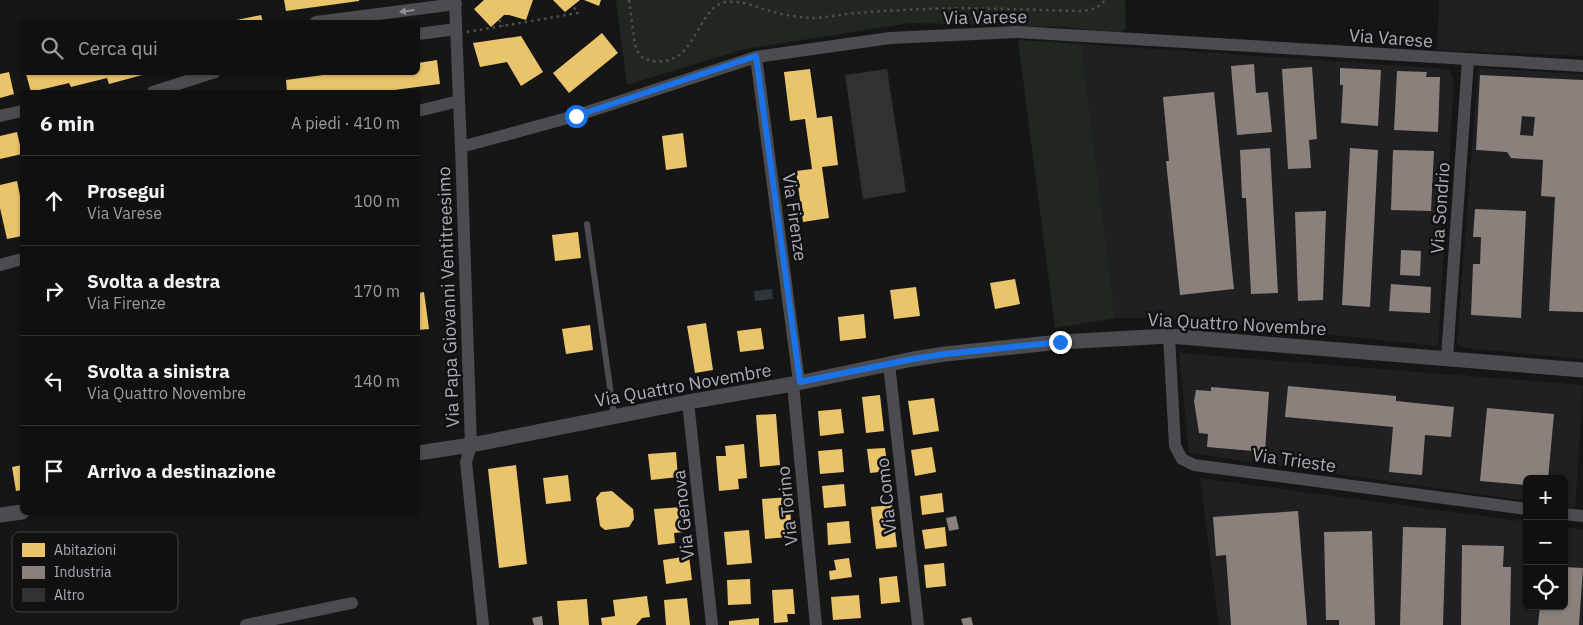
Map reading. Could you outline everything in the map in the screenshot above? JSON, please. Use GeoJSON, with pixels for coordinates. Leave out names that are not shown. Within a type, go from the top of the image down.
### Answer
{"type":"FeatureCollection","features":[{"type":"Feature","properties":{"kind":"street"},"geometry":{"type":"LineString","coordinates":[[330,20],[456,2],[461,147]]}},
{"type":"Feature","properties":{"kind":"street"},"geometry":{"type":"LineString","coordinates":[[420,34],[457,32]]}},
{"type":"Feature","properties":{"kind":"street","name":"Via Varese"},"geometry":{"type":"LineString","coordinates":[[461,147],[576,116],[756,56],[890,38],[1017,32],[1583,66]]}},
{"type":"Feature","properties":{"kind":"street","name":"Via Firenze"},"geometry":{"type":"LineString","coordinates":[[756,56],[796,383]]}},
{"type":"Feature","properties":{"kind":"street","name":"Via Sondrio"},"geometry":{"type":"LineString","coordinates":[[1447,358],[1468,60]]}},
{"type":"Feature","properties":{"kind":"street"},"geometry":{"type":"LineString","coordinates":[[158,90],[206,75]]}},
{"type":"Feature","properties":{"kind":"street"},"geometry":{"type":"LineString","coordinates":[[420,111],[459,101]]}},
{"type":"Feature","properties":{"kind":"street"},"geometry":{"type":"LineString","coordinates":[[0,116],[20,111]]}},
{"type":"Feature","properties":{"kind":"street","name":"Via Papa Giovanni Ventitreesimo"},"geometry":{"type":"LineString","coordinates":[[461,147],[471,445],[466,462],[483,625]]}},
{"type":"Feature","properties":{"kind":"street"},"geometry":{"type":"LineString","coordinates":[[0,265],[20,260]]}},
{"type":"Feature","properties":{"kind":"street","name":"Via Quattro Novembre"},"geometry":{"type":"LineString","coordinates":[[420,453],[471,445],[614,416],[945,354],[1090,340],[1169,336],[1583,370]]}},
{"type":"Feature","properties":{"kind":"street","name":"Via Trieste"},"geometry":{"type":"LineString","coordinates":[[1169,336],[1175,446],[1182,459],[1194,465],[1523,508]]}},
{"type":"Feature","properties":{"kind":"street","name":"Via Como"},"geometry":{"type":"LineString","coordinates":[[889,364],[918,625]]}},
{"type":"Feature","properties":{"kind":"street","name":"Via Torino"},"geometry":{"type":"LineString","coordinates":[[796,383],[816,625]]}},
{"type":"Feature","properties":{"kind":"street","name":"Via Genova"},"geometry":{"type":"LineString","coordinates":[[688,402],[712,625]]}},
{"type":"Feature","properties":{"kind":"street"},"geometry":{"type":"LineString","coordinates":[[0,515],[20,512]]}},
{"type":"Feature","properties":{"kind":"street"},"geometry":{"type":"LineString","coordinates":[[1568,514],[1583,516]]}},
{"type":"Feature","properties":{"kind":"street"},"geometry":{"type":"LineString","coordinates":[[246,625],[352,603]]}},
{"type":"Feature","properties":{"kind":"lane"},"geometry":{"type":"LineString","coordinates":[[586,224],[614,416]]}},
{"type":"Feature","properties":{"kind":"path"},"geometry":{"type":"LineString","coordinates":[[629,0],[636,49],[644,59],[660,61],[668,60],[681,53],[699,31],[712,9],[725,2],[743,2],[772,12],[812,18],[925,9],[1083,10],[1093,9],[1101,5],[1105,0]]}},
{"type":"Feature","properties":{"kind":"path"},"geometry":{"type":"LineString","coordinates":[[457,32],[578,13],[573,6]]}},
{"type":"Feature","properties":{"kind":"path"},"geometry":{"type":"LineString","coordinates":[[499,20],[503,26]]}},
{"type":"Feature","properties":{"kind":"shaded area"},"geometry":{"type":"Polygon","coordinates":[[[616,0],[1125,0],[1126,27],[1123,31],[1117,32],[1061,27],[911,23],[744,49],[627,85],[616,0]]]}},
{"type":"Feature","properties":{"kind":"shaded area"},"geometry":{"type":"Polygon","coordinates":[[[1439,0],[1583,0],[1583,56],[1437,50],[1439,0]]]}},
{"type":"Feature","properties":{"kind":"shaded area"},"geometry":{"type":"Polygon","coordinates":[[[1018,40],[1081,44],[1115,318],[1055,328],[1018,40]]]}},
{"type":"Feature","properties":{"kind":"shaded area"},"geometry":{"type":"Polygon","coordinates":[[[1081,44],[1449,69],[1454,80],[1438,346],[1168,318],[1115,318],[1081,44]]]}},
{"type":"Feature","properties":{"kind":"shaded area"},"geometry":{"type":"Polygon","coordinates":[[[1478,68],[1583,74],[1583,359],[1465,348],[1457,344],[1478,68]]]}},
{"type":"Feature","properties":{"kind":"shaded area"},"geometry":{"type":"Polygon","coordinates":[[[772,289],[773,299],[755,301],[754,291],[772,289]]]}},
{"type":"Feature","properties":{"kind":"shaded area"},"geometry":{"type":"Polygon","coordinates":[[[1179,353],[1583,385],[1575,508],[1568,507],[1568,475],[1523,475],[1523,500],[1189,453],[1179,353]]]}},
{"type":"Feature","properties":{"kind":"shaded area"},"geometry":{"type":"Polygon","coordinates":[[[1200,478],[1523,521],[1523,610],[1568,610],[1568,528],[1583,530],[1583,625],[1219,625],[1200,478]]]}},
{"type":"Feature","properties":{"kind":"building: Abitazioni"},"geometry":{"type":"Polygon","coordinates":[[[284,0],[359,0],[359,1],[286,11],[284,0]]]}},
{"type":"Feature","properties":{"kind":"building: Abitazioni"},"geometry":{"type":"Polygon","coordinates":[[[484,0],[533,0],[526,20],[504,15],[491,27],[474,9],[484,0]]]}},
{"type":"Feature","properties":{"kind":"building: Abitazioni"},"geometry":{"type":"Polygon","coordinates":[[[553,0],[580,0],[565,12],[553,0]]]}},
{"type":"Feature","properties":{"kind":"building: Abitazioni"},"geometry":{"type":"Polygon","coordinates":[[[584,0],[601,0],[599,6],[584,0]]]}},
{"type":"Feature","properties":{"kind":"building: Abitazioni"},"geometry":{"type":"Polygon","coordinates":[[[261,15],[262,20],[237,20],[261,15]]]}},
{"type":"Feature","properties":{"kind":"building: Abitazioni"},"geometry":{"type":"Polygon","coordinates":[[[602,33],[618,53],[569,93],[553,73],[602,33]]]}},
{"type":"Feature","properties":{"kind":"building: Abitazioni"},"geometry":{"type":"Polygon","coordinates":[[[521,36],[543,72],[521,86],[507,62],[480,67],[473,43],[521,36]]]}},
{"type":"Feature","properties":{"kind":"building: Abitazioni"},"geometry":{"type":"Polygon","coordinates":[[[437,60],[440,84],[394,90],[287,90],[286,80],[323,75],[420,75],[420,63],[437,60]]]}},
{"type":"Feature","properties":{"kind":"building: Abitazioni"},"geometry":{"type":"Polygon","coordinates":[[[810,69],[817,118],[832,116],[838,165],[822,167],[829,218],[803,222],[796,171],[812,169],[805,119],[790,121],[784,72],[810,69]]]}},
{"type":"Feature","properties":{"kind":"building: Abitazioni"},"geometry":{"type":"Polygon","coordinates":[[[9,72],[14,94],[0,98],[0,74],[9,72]]]}},
{"type":"Feature","properties":{"kind":"building: Abitazioni"},"geometry":{"type":"Polygon","coordinates":[[[26,75],[142,75],[109,84],[107,78],[71,87],[69,83],[39,90],[30,90],[26,75]]]}},
{"type":"Feature","properties":{"kind":"building: Abitazioni"},"geometry":{"type":"Polygon","coordinates":[[[17,132],[20,154],[0,159],[0,136],[17,132]]]}},
{"type":"Feature","properties":{"kind":"building: Abitazioni"},"geometry":{"type":"Polygon","coordinates":[[[683,133],[687,167],[666,170],[662,136],[683,133]]]}},
{"type":"Feature","properties":{"kind":"building: Abitazioni"},"geometry":{"type":"Polygon","coordinates":[[[17,181],[20,195],[20,236],[7,239],[0,208],[0,185],[17,181]]]}},
{"type":"Feature","properties":{"kind":"building: Abitazioni"},"geometry":{"type":"Polygon","coordinates":[[[578,232],[581,258],[555,261],[552,235],[578,232]]]}},
{"type":"Feature","properties":{"kind":"building: Abitazioni"},"geometry":{"type":"Polygon","coordinates":[[[1015,279],[1020,304],[995,309],[990,283],[1015,279]]]}},
{"type":"Feature","properties":{"kind":"building: Abitazioni"},"geometry":{"type":"Polygon","coordinates":[[[916,287],[920,316],[894,319],[890,290],[916,287]]]}},
{"type":"Feature","properties":{"kind":"building: Abitazioni"},"geometry":{"type":"Polygon","coordinates":[[[424,292],[429,329],[420,330],[420,293],[424,292]]]}},
{"type":"Feature","properties":{"kind":"building: Abitazioni"},"geometry":{"type":"Polygon","coordinates":[[[864,314],[866,338],[840,341],[838,317],[864,314]]]}},
{"type":"Feature","properties":{"kind":"building: Abitazioni"},"geometry":{"type":"Polygon","coordinates":[[[706,323],[713,370],[695,373],[687,326],[706,323]]]}},
{"type":"Feature","properties":{"kind":"building: Abitazioni"},"geometry":{"type":"Polygon","coordinates":[[[590,325],[593,350],[566,354],[562,329],[590,325]]]}},
{"type":"Feature","properties":{"kind":"building: Abitazioni"},"geometry":{"type":"Polygon","coordinates":[[[761,328],[764,349],[740,352],[737,331],[761,328]]]}},
{"type":"Feature","properties":{"kind":"building: Abitazioni"},"geometry":{"type":"Polygon","coordinates":[[[880,395],[884,431],[866,433],[862,397],[880,395]]]}},
{"type":"Feature","properties":{"kind":"building: Abitazioni"},"geometry":{"type":"Polygon","coordinates":[[[934,398],[939,431],[913,435],[908,401],[934,398]]]}},
{"type":"Feature","properties":{"kind":"building: Abitazioni"},"geometry":{"type":"Polygon","coordinates":[[[841,409],[844,433],[820,436],[818,411],[841,409]]]}},
{"type":"Feature","properties":{"kind":"building: Abitazioni"},"geometry":{"type":"Polygon","coordinates":[[[776,414],[780,465],[760,467],[756,415],[776,414]]]}},
{"type":"Feature","properties":{"kind":"building: Abitazioni"},"geometry":{"type":"Polygon","coordinates":[[[744,444],[747,478],[738,479],[739,489],[719,491],[716,456],[726,456],[725,446],[744,444]]]}},
{"type":"Feature","properties":{"kind":"building: Abitazioni"},"geometry":{"type":"Polygon","coordinates":[[[932,447],[936,472],[915,476],[911,450],[932,447]]]}},
{"type":"Feature","properties":{"kind":"building: Abitazioni"},"geometry":{"type":"Polygon","coordinates":[[[885,448],[888,471],[870,473],[867,449],[885,448]]]}},
{"type":"Feature","properties":{"kind":"building: Abitazioni"},"geometry":{"type":"Polygon","coordinates":[[[842,449],[844,472],[820,474],[818,451],[842,449]]]}},
{"type":"Feature","properties":{"kind":"building: Abitazioni"},"geometry":{"type":"Polygon","coordinates":[[[676,452],[678,477],[651,480],[648,454],[676,452]]]}},
{"type":"Feature","properties":{"kind":"building: Abitazioni"},"geometry":{"type":"Polygon","coordinates":[[[20,465],[20,490],[16,491],[12,467],[20,465]]]}},
{"type":"Feature","properties":{"kind":"building: Abitazioni"},"geometry":{"type":"Polygon","coordinates":[[[516,465],[527,564],[499,568],[488,469],[516,465]]]}},
{"type":"Feature","properties":{"kind":"building: Abitazioni"},"geometry":{"type":"Polygon","coordinates":[[[568,475],[571,501],[546,504],[543,478],[568,475]]]}},
{"type":"Feature","properties":{"kind":"building: Abitazioni"},"geometry":{"type":"Polygon","coordinates":[[[844,484],[846,506],[824,508],[822,486],[844,484]]]}},
{"type":"Feature","properties":{"kind":"building: Abitazioni"},"geometry":{"type":"Polygon","coordinates":[[[612,491],[633,509],[634,519],[629,527],[605,530],[600,526],[596,498],[601,492],[612,491]]]}},
{"type":"Feature","properties":{"kind":"building: Abitazioni"},"geometry":{"type":"Polygon","coordinates":[[[942,493],[944,512],[922,515],[920,496],[942,493]]]}},
{"type":"Feature","properties":{"kind":"building: Abitazioni"},"geometry":{"type":"Polygon","coordinates":[[[789,497],[791,521],[787,521],[788,537],[765,539],[762,499],[789,497]]]}},
{"type":"Feature","properties":{"kind":"building: Abitazioni"},"geometry":{"type":"Polygon","coordinates":[[[892,505],[897,547],[876,549],[871,507],[892,505]]]}},
{"type":"Feature","properties":{"kind":"building: Abitazioni"},"geometry":{"type":"Polygon","coordinates":[[[682,507],[684,532],[674,533],[675,543],[658,545],[654,509],[682,507]]]}},
{"type":"Feature","properties":{"kind":"building: Abitazioni"},"geometry":{"type":"Polygon","coordinates":[[[849,521],[851,543],[828,545],[827,523],[849,521]]]}},
{"type":"Feature","properties":{"kind":"building: Abitazioni"},"geometry":{"type":"Polygon","coordinates":[[[945,527],[947,546],[925,549],[922,530],[945,527]]]}},
{"type":"Feature","properties":{"kind":"building: Abitazioni"},"geometry":{"type":"Polygon","coordinates":[[[749,530],[752,563],[727,565],[724,532],[749,530]]]}},
{"type":"Feature","properties":{"kind":"building: Abitazioni"},"geometry":{"type":"Polygon","coordinates":[[[689,556],[692,580],[666,584],[663,560],[689,556]]]}},
{"type":"Feature","properties":{"kind":"building: Abitazioni"},"geometry":{"type":"Polygon","coordinates":[[[849,558],[852,577],[830,580],[829,571],[836,570],[834,560],[849,558]]]}},
{"type":"Feature","properties":{"kind":"building: Abitazioni"},"geometry":{"type":"Polygon","coordinates":[[[944,563],[946,586],[926,588],[924,565],[944,563]]]}},
{"type":"Feature","properties":{"kind":"building: Abitazioni"},"geometry":{"type":"Polygon","coordinates":[[[897,576],[900,602],[881,604],[879,578],[897,576]]]}},
{"type":"Feature","properties":{"kind":"building: Abitazioni"},"geometry":{"type":"Polygon","coordinates":[[[750,579],[751,604],[728,605],[727,580],[750,579]]]}},
{"type":"Feature","properties":{"kind":"building: Abitazioni"},"geometry":{"type":"Polygon","coordinates":[[[793,589],[795,614],[787,614],[788,622],[774,623],[772,590],[793,589]]]}},
{"type":"Feature","properties":{"kind":"building: Abitazioni"},"geometry":{"type":"Polygon","coordinates":[[[859,595],[861,618],[833,620],[831,597],[859,595]]]}},
{"type":"Feature","properties":{"kind":"building: Abitazioni"},"geometry":{"type":"Polygon","coordinates":[[[647,596],[650,617],[642,618],[636,625],[602,625],[601,618],[615,616],[613,600],[647,596]]]}},
{"type":"Feature","properties":{"kind":"building: Abitazioni"},"geometry":{"type":"Polygon","coordinates":[[[687,598],[690,625],[666,625],[664,600],[687,598]]]}},
{"type":"Feature","properties":{"kind":"building: Abitazioni"},"geometry":{"type":"Polygon","coordinates":[[[587,599],[589,625],[559,625],[557,601],[587,599]]]}},
{"type":"Feature","properties":{"kind":"building: Abitazioni"},"geometry":{"type":"Polygon","coordinates":[[[759,618],[759,625],[729,625],[729,621],[759,618]]]}},
{"type":"Feature","properties":{"kind":"building: Industria"},"geometry":{"type":"Polygon","coordinates":[[[1254,64],[1256,93],[1268,92],[1272,132],[1237,135],[1231,66],[1254,64]]]}},
{"type":"Feature","properties":{"kind":"building: Industria"},"geometry":{"type":"Polygon","coordinates":[[[1312,67],[1317,139],[1309,140],[1311,168],[1288,169],[1282,69],[1312,67]]]}},
{"type":"Feature","properties":{"kind":"building: Industria"},"geometry":{"type":"Polygon","coordinates":[[[1340,68],[1381,70],[1378,126],[1341,123],[1343,85],[1340,85],[1340,68]]]}},
{"type":"Feature","properties":{"kind":"building: Industria"},"geometry":{"type":"Polygon","coordinates":[[[1397,71],[1427,72],[1426,77],[1440,77],[1438,132],[1394,130],[1397,71]]]}},
{"type":"Feature","properties":{"kind":"building: Industria"},"geometry":{"type":"Polygon","coordinates":[[[1480,75],[1583,80],[1583,312],[1549,311],[1555,197],[1541,196],[1543,160],[1511,158],[1507,152],[1476,150],[1480,75]],[[1522,116],[1520,135],[1533,136],[1535,117],[1522,116]]]}},
{"type":"Feature","properties":{"kind":"building: Industria"},"geometry":{"type":"Polygon","coordinates":[[[1214,92],[1234,289],[1180,295],[1166,161],[1169,161],[1163,97],[1214,92]]]}},
{"type":"Feature","properties":{"kind":"building: Industria"},"geometry":{"type":"Polygon","coordinates":[[[1270,148],[1278,293],[1251,294],[1246,198],[1242,198],[1240,150],[1270,148]]]}},
{"type":"Feature","properties":{"kind":"building: Industria"},"geometry":{"type":"Polygon","coordinates":[[[1350,148],[1378,150],[1370,307],[1342,305],[1350,148]]]}},
{"type":"Feature","properties":{"kind":"building: Industria"},"geometry":{"type":"Polygon","coordinates":[[[1393,150],[1434,151],[1431,211],[1391,210],[1393,150]]]}},
{"type":"Feature","properties":{"kind":"building: Industria"},"geometry":{"type":"Polygon","coordinates":[[[1475,209],[1526,211],[1521,318],[1471,315],[1473,264],[1480,264],[1481,237],[1473,237],[1475,209]]]}},
{"type":"Feature","properties":{"kind":"building: Industria"},"geometry":{"type":"Polygon","coordinates":[[[1326,211],[1323,300],[1298,301],[1295,212],[1326,211]]]}},
{"type":"Feature","properties":{"kind":"building: Industria"},"geometry":{"type":"Polygon","coordinates":[[[1401,250],[1421,251],[1420,276],[1400,275],[1401,250]]]}},
{"type":"Feature","properties":{"kind":"building: Industria"},"geometry":{"type":"Polygon","coordinates":[[[1391,284],[1431,287],[1430,313],[1389,311],[1391,284]]]}},
{"type":"Feature","properties":{"kind":"building: Industria"},"geometry":{"type":"Polygon","coordinates":[[[1288,386],[1396,396],[1396,401],[1454,407],[1451,437],[1425,435],[1422,475],[1389,472],[1393,427],[1285,417],[1288,386]]]}},
{"type":"Feature","properties":{"kind":"building: Industria"},"geometry":{"type":"Polygon","coordinates":[[[1211,387],[1269,392],[1265,452],[1207,447],[1208,434],[1199,433],[1194,401],[1196,390],[1211,391],[1211,387]]]}},
{"type":"Feature","properties":{"kind":"building: Industria"},"geometry":{"type":"Polygon","coordinates":[[[1487,408],[1554,414],[1548,475],[1523,475],[1523,485],[1480,481],[1487,408]]]}},
{"type":"Feature","properties":{"kind":"building: Industria"},"geometry":{"type":"Polygon","coordinates":[[[1298,511],[1307,625],[1231,625],[1226,555],[1216,556],[1213,517],[1298,511]]]}},
{"type":"Feature","properties":{"kind":"building: Industria"},"geometry":{"type":"Polygon","coordinates":[[[956,516],[959,529],[949,531],[946,518],[956,516]]]}},
{"type":"Feature","properties":{"kind":"building: Industria"},"geometry":{"type":"Polygon","coordinates":[[[1403,527],[1446,528],[1443,625],[1400,625],[1403,527]]]}},
{"type":"Feature","properties":{"kind":"building: Industria"},"geometry":{"type":"Polygon","coordinates":[[[1372,531],[1375,625],[1339,625],[1339,620],[1326,620],[1324,532],[1372,531]]]}},
{"type":"Feature","properties":{"kind":"building: Industria"},"geometry":{"type":"Polygon","coordinates":[[[1462,545],[1504,546],[1503,567],[1511,567],[1510,625],[1461,625],[1462,545]]]}},
{"type":"Feature","properties":{"kind":"building: Industria"},"geometry":{"type":"Polygon","coordinates":[[[1568,567],[1583,568],[1579,625],[1538,625],[1540,610],[1568,610],[1568,567]]]}},
{"type":"Feature","properties":{"kind":"building: Industria"},"geometry":{"type":"Polygon","coordinates":[[[542,616],[543,625],[534,625],[532,618],[542,616]]]}},
{"type":"Feature","properties":{"kind":"building: Industria"},"geometry":{"type":"Polygon","coordinates":[[[971,617],[973,625],[963,625],[961,619],[971,617]]]}},
{"type":"Feature","properties":{"kind":"building: Altro"},"geometry":{"type":"Polygon","coordinates":[[[887,69],[906,192],[863,199],[845,75],[887,69]]]}},
{"type":"Feature","properties":{"kind":"route"},"geometry":{"type":"LineString","coordinates":[[576,116],[756,56],[800,382],[945,354],[1060,342]]}}]}
